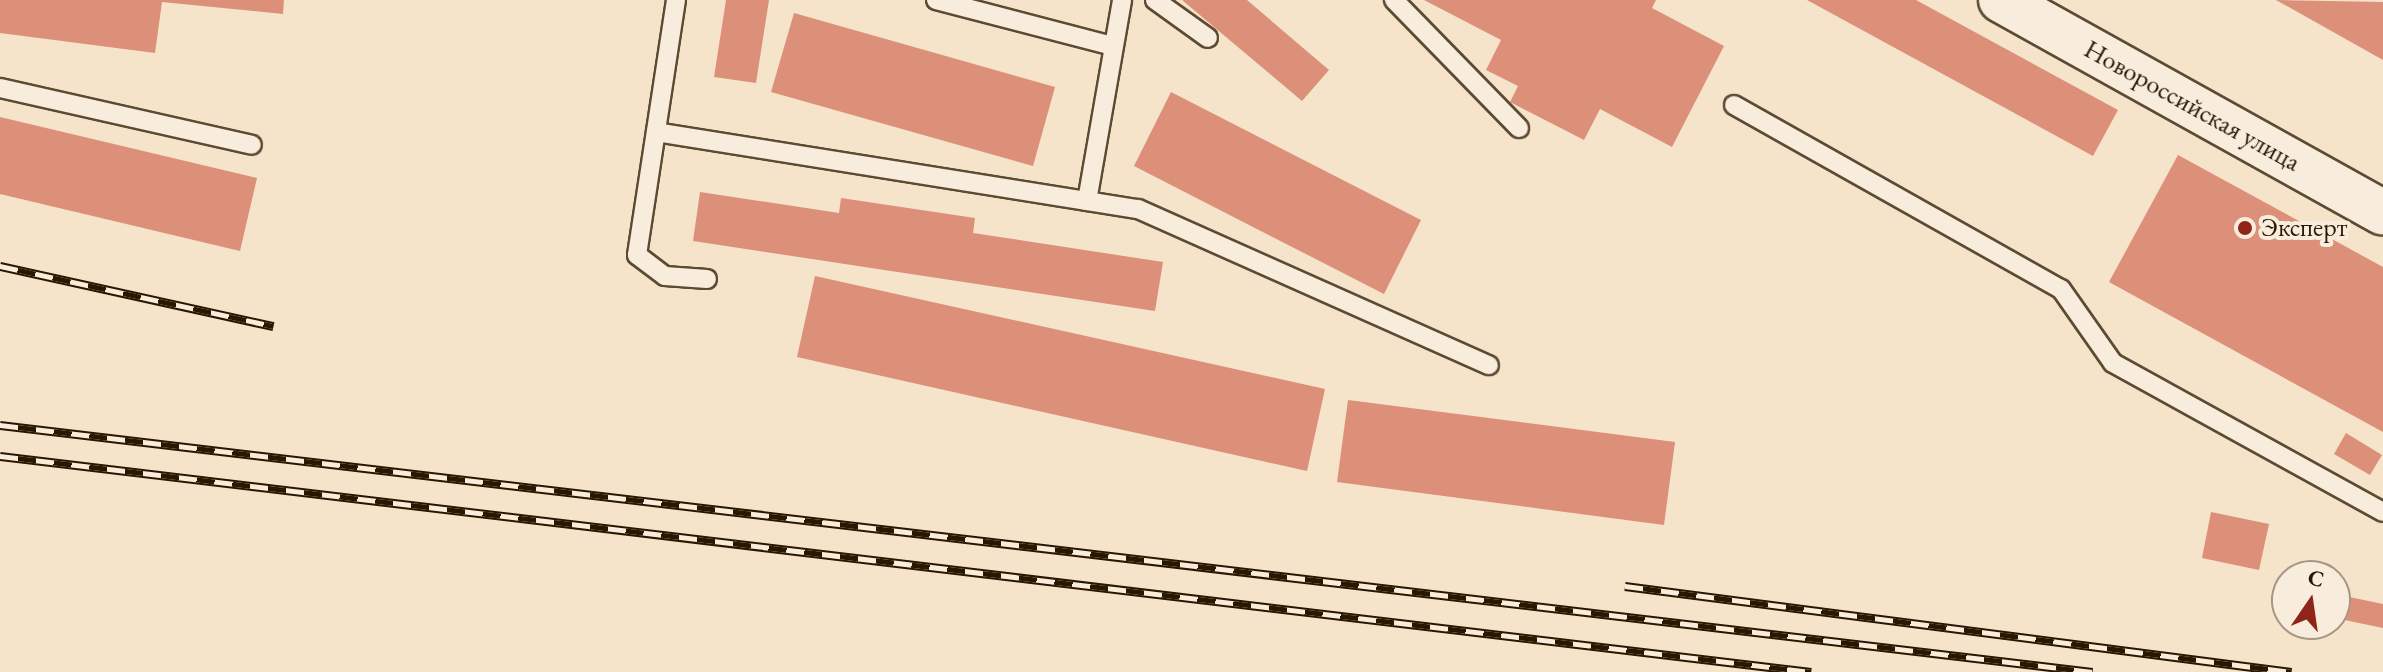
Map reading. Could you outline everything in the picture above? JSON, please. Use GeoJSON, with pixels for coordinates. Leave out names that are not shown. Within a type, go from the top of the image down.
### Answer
{"type":"FeatureCollection","features":[{"type":"Feature","properties":{"kind":"main road","name":"Новороссийская улица"},"geometry":{"type":"LineString","coordinates":[[2001,0],[2383,189]]}},
{"type":"Feature","properties":{"kind":"main road","name":"Новороссийская улица"},"geometry":{"type":"LineString","coordinates":[[2044,0],[2383,213]]}},
{"type":"Feature","properties":{"kind":"lane"},"geometry":{"type":"LineString","coordinates":[[676,0],[637,255],[665,276],[707,279]]}},
{"type":"Feature","properties":{"kind":"lane"},"geometry":{"type":"LineString","coordinates":[[936,0],[1113,46]]}},
{"type":"Feature","properties":{"kind":"lane"},"geometry":{"type":"LineString","coordinates":[[1087,201],[1122,0]]}},
{"type":"Feature","properties":{"kind":"lane"},"geometry":{"type":"LineString","coordinates":[[1155,0],[1208,38]]}},
{"type":"Feature","properties":{"kind":"lane"},"geometry":{"type":"LineString","coordinates":[[1394,0],[1519,128]]}},
{"type":"Feature","properties":{"kind":"lane"},"geometry":{"type":"LineString","coordinates":[[0,88],[252,145]]}},
{"type":"Feature","properties":{"kind":"lane"},"geometry":{"type":"LineString","coordinates":[[1734,105],[2061,289],[2113,363],[2383,512]]}},
{"type":"Feature","properties":{"kind":"lane"},"geometry":{"type":"LineString","coordinates":[[656,132],[1138,209],[1489,365]]}},
{"type":"Feature","properties":{"kind":"building"},"geometry":{"type":"Polygon","coordinates":[[[0,0],[284,0],[283,14],[162,2],[155,53],[0,33],[0,0]]]}},
{"type":"Feature","properties":{"kind":"building"},"geometry":{"type":"Polygon","coordinates":[[[726,0],[769,0],[756,83],[714,77],[726,0]]]}},
{"type":"Feature","properties":{"kind":"building"},"geometry":{"type":"Polygon","coordinates":[[[1182,0],[1247,0],[1329,70],[1302,101],[1182,0]]]}},
{"type":"Feature","properties":{"kind":"building"},"geometry":{"type":"Polygon","coordinates":[[[1424,0],[1656,0],[1652,8],[1724,46],[1672,147],[1600,109],[1584,140],[1510,102],[1518,86],[1486,70],[1501,40],[1424,0]]]}},
{"type":"Feature","properties":{"kind":"building"},"geometry":{"type":"Polygon","coordinates":[[[1807,0],[1916,0],[2118,110],[2093,156],[1807,0]]]}},
{"type":"Feature","properties":{"kind":"building"},"geometry":{"type":"Polygon","coordinates":[[[2276,0],[2383,2],[2383,60],[2276,0]]]}},
{"type":"Feature","properties":{"kind":"building"},"geometry":{"type":"Polygon","coordinates":[[[794,13],[1055,87],[1033,166],[771,92],[794,13]]]}},
{"type":"Feature","properties":{"kind":"building"},"geometry":{"type":"Polygon","coordinates":[[[1171,92],[1421,220],[1384,294],[1134,166],[1171,92]]]}},
{"type":"Feature","properties":{"kind":"building"},"geometry":{"type":"Polygon","coordinates":[[[0,117],[257,178],[240,251],[0,194],[0,117]]]}},
{"type":"Feature","properties":{"kind":"building"},"geometry":{"type":"Polygon","coordinates":[[[2178,155],[2383,267],[2383,432],[2109,282],[2178,155]]]}},
{"type":"Feature","properties":{"kind":"building"},"geometry":{"type":"Polygon","coordinates":[[[700,192],[839,213],[841,198],[975,218],[973,233],[1163,262],[1155,311],[693,241],[700,192]]]}},
{"type":"Feature","properties":{"kind":"building"},"geometry":{"type":"Polygon","coordinates":[[[815,276],[1325,389],[1307,471],[797,357],[815,276]]]}},
{"type":"Feature","properties":{"kind":"building"},"geometry":{"type":"Polygon","coordinates":[[[1348,400],[1675,442],[1664,525],[1337,482],[1348,400]]]}},
{"type":"Feature","properties":{"kind":"building"},"geometry":{"type":"Polygon","coordinates":[[[2346,433],[2382,455],[2370,475],[2334,454],[2346,433]]]}},
{"type":"Feature","properties":{"kind":"building"},"geometry":{"type":"Polygon","coordinates":[[[2211,512],[2269,524],[2259,570],[2202,558],[2211,512]]]}},
{"type":"Feature","properties":{"kind":"building"},"geometry":{"type":"Polygon","coordinates":[[[2351,597],[2383,604],[2383,628],[2351,621],[2351,597]]]}},
{"type":"Feature","properties":{"kind":"railway"},"geometry":{"type":"LineString","coordinates":[[0,266],[273,326]]}},
{"type":"Feature","properties":{"kind":"railway"},"geometry":{"type":"LineString","coordinates":[[0,425],[2092,672]]}},
{"type":"Feature","properties":{"kind":"railway"},"geometry":{"type":"LineString","coordinates":[[0,456],[1811,672]]}},
{"type":"Feature","properties":{"kind":"railway"},"geometry":{"type":"LineString","coordinates":[[1625,586],[2291,672]]}},
{"type":"Feature","properties":{"kind":"place","name":"Эксперт"},"geometry":{"type":"Point","coordinates":[2245,228]}}]}
